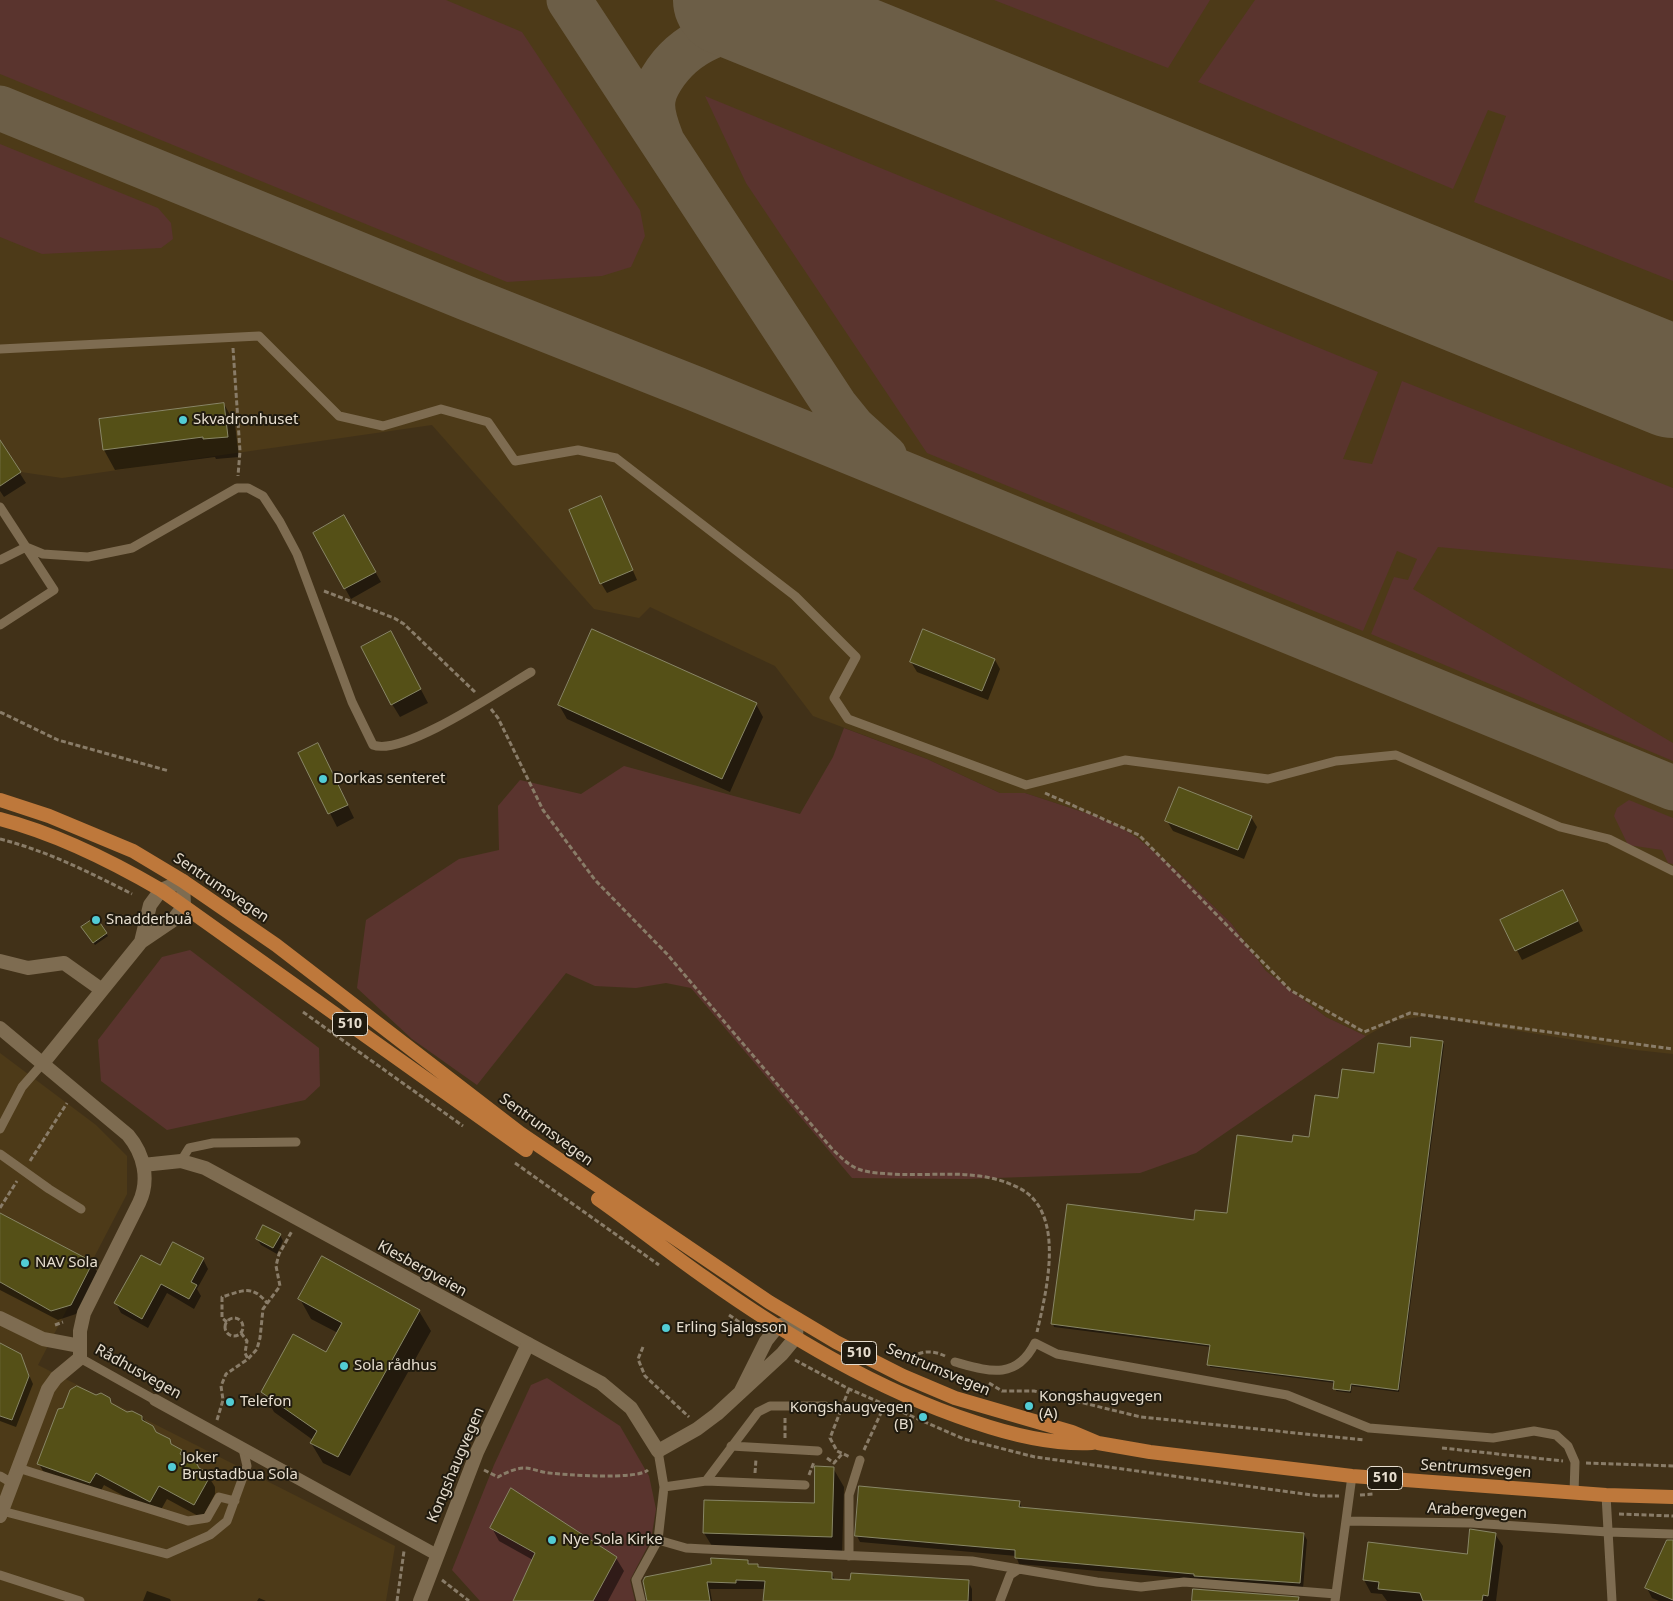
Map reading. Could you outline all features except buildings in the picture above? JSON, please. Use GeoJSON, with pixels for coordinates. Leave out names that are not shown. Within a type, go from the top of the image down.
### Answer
{"type":"FeatureCollection","features":[{"type":"Feature","properties":{"kind":"main road","name":"Sentrumsvegen"},"geometry":{"type":"LineString","coordinates":[[0,800],[49,816],[133,851],[183,881],[276,945],[520,1133],[797,1319],[903,1376],[955,1398],[1072,1432],[1098,1443]]}},
{"type":"Feature","properties":{"kind":"main road","name":"Sentrumsvegen"},"geometry":{"type":"LineString","coordinates":[[0,819],[57,840],[124,869],[161,890],[612,1208],[705,1278],[796,1337],[896,1392],[950,1414],[1007,1433],[1070,1444],[1098,1443],[1150,1452],[1352,1476],[1606,1496],[1673,1497]]}},
{"type":"Feature","properties":{"kind":"street"},"geometry":{"type":"LineString","coordinates":[[43,1063],[141,942],[172,921],[184,906],[183,881],[161,890],[150,905],[141,942]]}},
{"type":"Feature","properties":{"kind":"street"},"geometry":{"type":"LineString","coordinates":[[0,961],[28,968],[64,963],[102,990]]}},
{"type":"Feature","properties":{"kind":"street","name":"Rådhusvegen"},"geometry":{"type":"LineString","coordinates":[[0,1028],[128,1135],[140,1152],[145,1184],[143,1195],[90,1299],[80,1331],[80,1352]]}},
{"type":"Feature","properties":{"kind":"street","name":"Klesbergveien"},"geometry":{"type":"LineString","coordinates":[[143,1165],[181,1161],[205,1168],[601,1383],[631,1408],[658,1451]]}},
{"type":"Feature","properties":{"kind":"street"},"geometry":{"type":"LineString","coordinates":[[0,1318],[43,1338],[80,1352],[48,1389],[1,1513]]}},
{"type":"Feature","properties":{"kind":"street"},"geometry":{"type":"LineString","coordinates":[[658,1451],[697,1429],[741,1391],[782,1354],[796,1337],[797,1319],[778,1326],[766,1341],[741,1391]]}},
{"type":"Feature","properties":{"kind":"street","name":"Kongshaugvegen"},"geometry":{"type":"LineString","coordinates":[[420,1601],[477,1452],[528,1344]]}},
{"type":"Feature","properties":{"kind":"street","name":"Rådhusvegen"},"geometry":{"type":"LineString","coordinates":[[155,1400],[437,1555]]}},
{"type":"Feature","properties":{"kind":"lane"},"geometry":{"type":"LineString","coordinates":[[0,348],[259,336],[339,416],[383,426],[441,409],[488,422],[515,461],[578,450],[616,458],[794,596],[856,657],[834,698],[848,719],[1026,785],[1125,760],[1268,779],[1336,761],[1396,755],[1560,827],[1609,839],[1673,871]]}},
{"type":"Feature","properties":{"kind":"lane"},"geometry":{"type":"LineString","coordinates":[[0,560],[26,548],[43,554],[88,557],[132,548],[238,488],[248,488],[263,496],[298,554],[349,694],[369,741],[373,745],[379,748],[398,745],[444,724],[531,672]]}},
{"type":"Feature","properties":{"kind":"lane"},"geometry":{"type":"LineString","coordinates":[[0,507],[54,590],[0,625]]}},
{"type":"Feature","properties":{"kind":"lane"},"geometry":{"type":"LineString","coordinates":[[0,1128],[22,1088],[43,1063]]}},
{"type":"Feature","properties":{"kind":"lane"},"geometry":{"type":"LineString","coordinates":[[181,1161],[189,1148],[213,1143],[296,1142]]}},
{"type":"Feature","properties":{"kind":"lane"},"geometry":{"type":"LineString","coordinates":[[0,1154],[82,1209]]}},
{"type":"Feature","properties":{"kind":"lane"},"geometry":{"type":"LineString","coordinates":[[955,1362],[994,1371],[1009,1370],[1022,1362],[1035,1344],[1057,1354],[1287,1395],[1369,1428],[1493,1438],[1534,1431],[1556,1435],[1568,1446],[1575,1462],[1574,1493]]}},
{"type":"Feature","properties":{"kind":"lane","name":"Rådhusvegen"},"geometry":{"type":"LineString","coordinates":[[80,1352],[155,1400]]}},
{"type":"Feature","properties":{"kind":"lane"},"geometry":{"type":"LineString","coordinates":[[706,1481],[758,1412],[770,1406],[825,1406]]}},
{"type":"Feature","properties":{"kind":"lane"},"geometry":{"type":"LineString","coordinates":[[731,1446],[818,1450]]}},
{"type":"Feature","properties":{"kind":"lane"},"geometry":{"type":"LineString","coordinates":[[1,1513],[167,1554],[210,1535],[227,1521],[236,1501],[247,1466],[243,1449]]}},
{"type":"Feature","properties":{"kind":"lane"},"geometry":{"type":"LineString","coordinates":[[641,1601],[636,1580],[658,1540],[664,1487],[658,1451]]}},
{"type":"Feature","properties":{"kind":"lane"},"geometry":{"type":"LineString","coordinates":[[849,1556],[849,1495],[860,1460]]}},
{"type":"Feature","properties":{"kind":"lane"},"geometry":{"type":"LineString","coordinates":[[18,1468],[188,1521],[207,1518],[219,1497],[236,1501]]}},
{"type":"Feature","properties":{"kind":"lane"},"geometry":{"type":"LineString","coordinates":[[0,1476],[12,1483]]}},
{"type":"Feature","properties":{"kind":"lane"},"geometry":{"type":"LineString","coordinates":[[658,1540],[686,1548],[972,1561],[1097,1582],[1141,1587],[1184,1582],[1335,1598],[1352,1476]]}},
{"type":"Feature","properties":{"kind":"lane"},"geometry":{"type":"LineString","coordinates":[[664,1487],[706,1481],[805,1485]]}},
{"type":"Feature","properties":{"kind":"lane"},"geometry":{"type":"LineString","coordinates":[[1606,1496],[1605,1512],[1612,1601]]}},
{"type":"Feature","properties":{"kind":"lane","name":"Arabergvegen"},"geometry":{"type":"LineString","coordinates":[[1346,1521],[1471,1523],[1608,1532],[1673,1534]]}},
{"type":"Feature","properties":{"kind":"lane"},"geometry":{"type":"LineString","coordinates":[[1000,1601],[1010,1575],[1019,1568]]}},
{"type":"Feature","properties":{"kind":"lane"},"geometry":{"type":"LineString","coordinates":[[0,1575],[80,1601]]}},
{"type":"Feature","properties":{"kind":"path"},"geometry":{"type":"LineString","coordinates":[[232,337],[240,451],[238,488]]}},
{"type":"Feature","properties":{"kind":"path"},"geometry":{"type":"LineString","coordinates":[[310,586],[354,602],[404,624],[484,700],[498,718],[543,810],[595,880],[667,954],[815,1130],[840,1156],[852,1166],[874,1172],[912,1175],[974,1174],[994,1177],[1022,1190],[1038,1202],[1047,1222],[1049,1263],[1035,1344]]}},
{"type":"Feature","properties":{"kind":"path"},"geometry":{"type":"LineString","coordinates":[[0,712],[58,740],[168,771]]}},
{"type":"Feature","properties":{"kind":"path"},"geometry":{"type":"LineString","coordinates":[[1026,785],[1139,836],[1290,990],[1364,1032],[1410,1013],[1673,1049]]}},
{"type":"Feature","properties":{"kind":"path"},"geometry":{"type":"LineString","coordinates":[[0,838],[28,846],[81,868],[132,894]]}},
{"type":"Feature","properties":{"kind":"path"},"geometry":{"type":"LineString","coordinates":[[302,1011],[470,1131]]}},
{"type":"Feature","properties":{"kind":"path"},"geometry":{"type":"LineString","coordinates":[[0,1208],[69,1101]]}},
{"type":"Feature","properties":{"kind":"path"},"geometry":{"type":"LineString","coordinates":[[510,1159],[662,1267]]}},
{"type":"Feature","properties":{"kind":"path"},"geometry":{"type":"LineString","coordinates":[[213,1432],[223,1400],[221,1386],[226,1374],[248,1359],[257,1349],[260,1338],[261,1319],[266,1304],[280,1286],[276,1266],[279,1254],[293,1230]]}},
{"type":"Feature","properties":{"kind":"path"},"geometry":{"type":"LineString","coordinates":[[227,1322],[222,1318],[222,1297],[247,1290],[259,1294],[266,1304]]}},
{"type":"Feature","properties":{"kind":"path"},"geometry":{"type":"LineString","coordinates":[[726,1312],[766,1341]]}},
{"type":"Feature","properties":{"kind":"path"},"geometry":{"type":"LineString","coordinates":[[241,1332],[237,1336],[227,1332],[225,1327],[227,1322],[230,1319],[239,1320],[242,1324],[241,1332],[247,1341],[244,1353],[248,1359]]}},
{"type":"Feature","properties":{"kind":"path"},"geometry":{"type":"LineString","coordinates":[[643,1347],[638,1359],[645,1376],[690,1418],[697,1429]]}},
{"type":"Feature","properties":{"kind":"path"},"geometry":{"type":"LineString","coordinates":[[904,1364],[914,1354],[925,1352],[942,1354],[955,1362]]}},
{"type":"Feature","properties":{"kind":"path"},"geometry":{"type":"LineString","coordinates":[[782,1354],[849,1389],[964,1440],[1035,1457],[1319,1496],[1380,1494]]}},
{"type":"Feature","properties":{"kind":"path"},"geometry":{"type":"LineString","coordinates":[[986,1381],[1002,1391],[1034,1391],[1141,1417],[1371,1441]]}},
{"type":"Feature","properties":{"kind":"path"},"geometry":{"type":"LineString","coordinates":[[849,1389],[830,1438],[837,1451],[860,1460],[881,1413]]}},
{"type":"Feature","properties":{"kind":"path"},"geometry":{"type":"LineString","coordinates":[[785,1424],[785,1429]]}},
{"type":"Feature","properties":{"kind":"path"},"geometry":{"type":"LineString","coordinates":[[1439,1448],[1575,1462],[1673,1466]]}},
{"type":"Feature","properties":{"kind":"path"},"geometry":{"type":"LineString","coordinates":[[805,1485],[818,1450]]}},
{"type":"Feature","properties":{"kind":"path"},"geometry":{"type":"LineString","coordinates":[[484,1470],[498,1477],[516,1469],[525,1468],[546,1473],[592,1476],[622,1476],[645,1473],[648,1470]]}},
{"type":"Feature","properties":{"kind":"path"},"geometry":{"type":"LineString","coordinates":[[1605,1512],[1673,1516]]}},
{"type":"Feature","properties":{"kind":"path"},"geometry":{"type":"LineString","coordinates":[[397,1601],[403,1570],[405,1538]]}},
{"type":"Feature","properties":{"kind":"path"},"geometry":{"type":"LineString","coordinates":[[430,1573],[469,1601]]}},
{"type":"Feature","properties":{"kind":"shaded area"},"geometry":{"type":"Polygon","coordinates":[[[0,0],[1673,0],[1673,1054],[1636,1050],[1426,1016],[1393,1021],[1366,1036],[1326,1017],[1266,971],[1231,923],[1173,867],[1136,837],[1117,825],[1025,793],[1000,793],[927,759],[813,716],[775,666],[650,607],[639,618],[594,609],[432,425],[62,478],[21,472],[0,455],[0,0]]]}},
{"type":"Feature","properties":{"kind":"shaded area"},"geometry":{"type":"Polygon","coordinates":[[[0,0],[446,0],[522,32],[640,210],[645,236],[631,267],[602,276],[507,282],[0,74],[0,0]]]}},
{"type":"Feature","properties":{"kind":"shaded area"},"geometry":{"type":"Polygon","coordinates":[[[994,0],[1210,0],[1168,68],[994,0]]]}},
{"type":"Feature","properties":{"kind":"shaded area"},"geometry":{"type":"Polygon","coordinates":[[[1255,0],[1673,0],[1673,281],[1474,202],[1506,116],[1488,110],[1453,189],[1198,82],[1255,0]]]}},
{"type":"Feature","properties":{"kind":"shaded area"},"geometry":{"type":"Polygon","coordinates":[[[705,96],[1378,372],[1343,459],[1372,464],[1402,381],[1673,488],[1673,569],[1438,547],[1413,589],[1673,743],[1673,761],[1371,634],[1394,577],[1408,580],[1417,559],[1397,551],[1363,631],[927,453],[746,183],[705,96]]]}},
{"type":"Feature","properties":{"kind":"shaded area"},"geometry":{"type":"Polygon","coordinates":[[[0,144],[158,208],[171,223],[173,239],[161,248],[42,254],[0,237],[0,144]]]}},
{"type":"Feature","properties":{"kind":"shaded area"},"geometry":{"type":"Polygon","coordinates":[[[844,728],[927,759],[1000,793],[1025,793],[1117,825],[1136,837],[1173,867],[1231,923],[1266,971],[1326,1017],[1366,1036],[1196,1153],[1140,1173],[966,1179],[852,1178],[691,988],[666,983],[636,988],[595,986],[566,973],[477,1085],[412,1039],[357,988],[366,920],[459,859],[499,850],[498,806],[520,780],[581,794],[624,766],[800,814],[833,757],[844,728]]]}},
{"type":"Feature","properties":{"kind":"shaded area"},"geometry":{"type":"Polygon","coordinates":[[[1629,800],[1673,818],[1673,864],[1668,863],[1662,850],[1628,845],[1614,816],[1617,808],[1629,800]]]}},
{"type":"Feature","properties":{"kind":"shaded area"},"geometry":{"type":"Polygon","coordinates":[[[190,950],[319,1048],[320,1086],[305,1100],[167,1130],[101,1081],[98,1040],[162,957],[190,950]]]}},
{"type":"Feature","properties":{"kind":"shaded area"},"geometry":{"type":"Polygon","coordinates":[[[0,1053],[96,1125],[127,1156],[127,1194],[38,1365],[395,1546],[386,1601],[0,1601],[0,1053]]]}},
{"type":"Feature","properties":{"kind":"shaded area"},"geometry":{"type":"Polygon","coordinates":[[[547,1378],[620,1426],[649,1476],[656,1509],[651,1540],[630,1580],[635,1601],[480,1601],[452,1570],[494,1465],[531,1385],[547,1378]]]}},
{"type":"Feature","properties":{"kind":"taxiway"},"geometry":{"type":"LineString","coordinates":[[569,0],[836,407],[853,428],[885,457]]}},
{"type":"Feature","properties":{"kind":"taxiway"},"geometry":{"type":"LineString","coordinates":[[777,0],[794,19],[824,38]]}},
{"type":"Feature","properties":{"kind":"taxiway"},"geometry":{"type":"LineString","coordinates":[[662,141],[656,126],[653,100],[660,82],[677,59],[689,49],[716,34],[779,20]]}},
{"type":"Feature","properties":{"kind":"taxiway"},"geometry":{"type":"LineString","coordinates":[[0,108],[466,298],[696,389],[1673,788]]}},
{"type":"Feature","properties":{"kind":"runway"},"geometry":{"type":"LineString","coordinates":[[729,0],[1673,382]]}},
{"type":"Feature","properties":{"kind":"place","name":"Skvadronhuset"},"geometry":{"type":"Point","coordinates":[183,420]}},
{"type":"Feature","properties":{"kind":"place","name":"Dorkas senteret"},"geometry":{"type":"Point","coordinates":[323,779]}},
{"type":"Feature","properties":{"kind":"place","name":"Snadderbuå"},"geometry":{"type":"Point","coordinates":[96,920]}},
{"type":"Feature","properties":{"kind":"place","name":"NAV Sola"},"geometry":{"type":"Point","coordinates":[25,1263]}},
{"type":"Feature","properties":{"kind":"place","name":"Erling Sjalgsson"},"geometry":{"type":"Point","coordinates":[666,1328]}},
{"type":"Feature","properties":{"kind":"place","name":"Sola rådhus"},"geometry":{"type":"Point","coordinates":[344,1366]}},
{"type":"Feature","properties":{"kind":"place","name":"Telefon"},"geometry":{"type":"Point","coordinates":[230,1402]}},
{"type":"Feature","properties":{"kind":"place","name":"Kongshaugvegen (A)"},"geometry":{"type":"Point","coordinates":[1029,1406]}},
{"type":"Feature","properties":{"kind":"place","name":"Kongshaugvegen (B)"},"geometry":{"type":"Point","coordinates":[923,1417]}},
{"type":"Feature","properties":{"kind":"place","name":"Joker Brustadbua Sola"},"geometry":{"type":"Point","coordinates":[172,1467]}},
{"type":"Feature","properties":{"kind":"place","name":"Nye Sola Kirke"},"geometry":{"type":"Point","coordinates":[552,1540]}}]}
